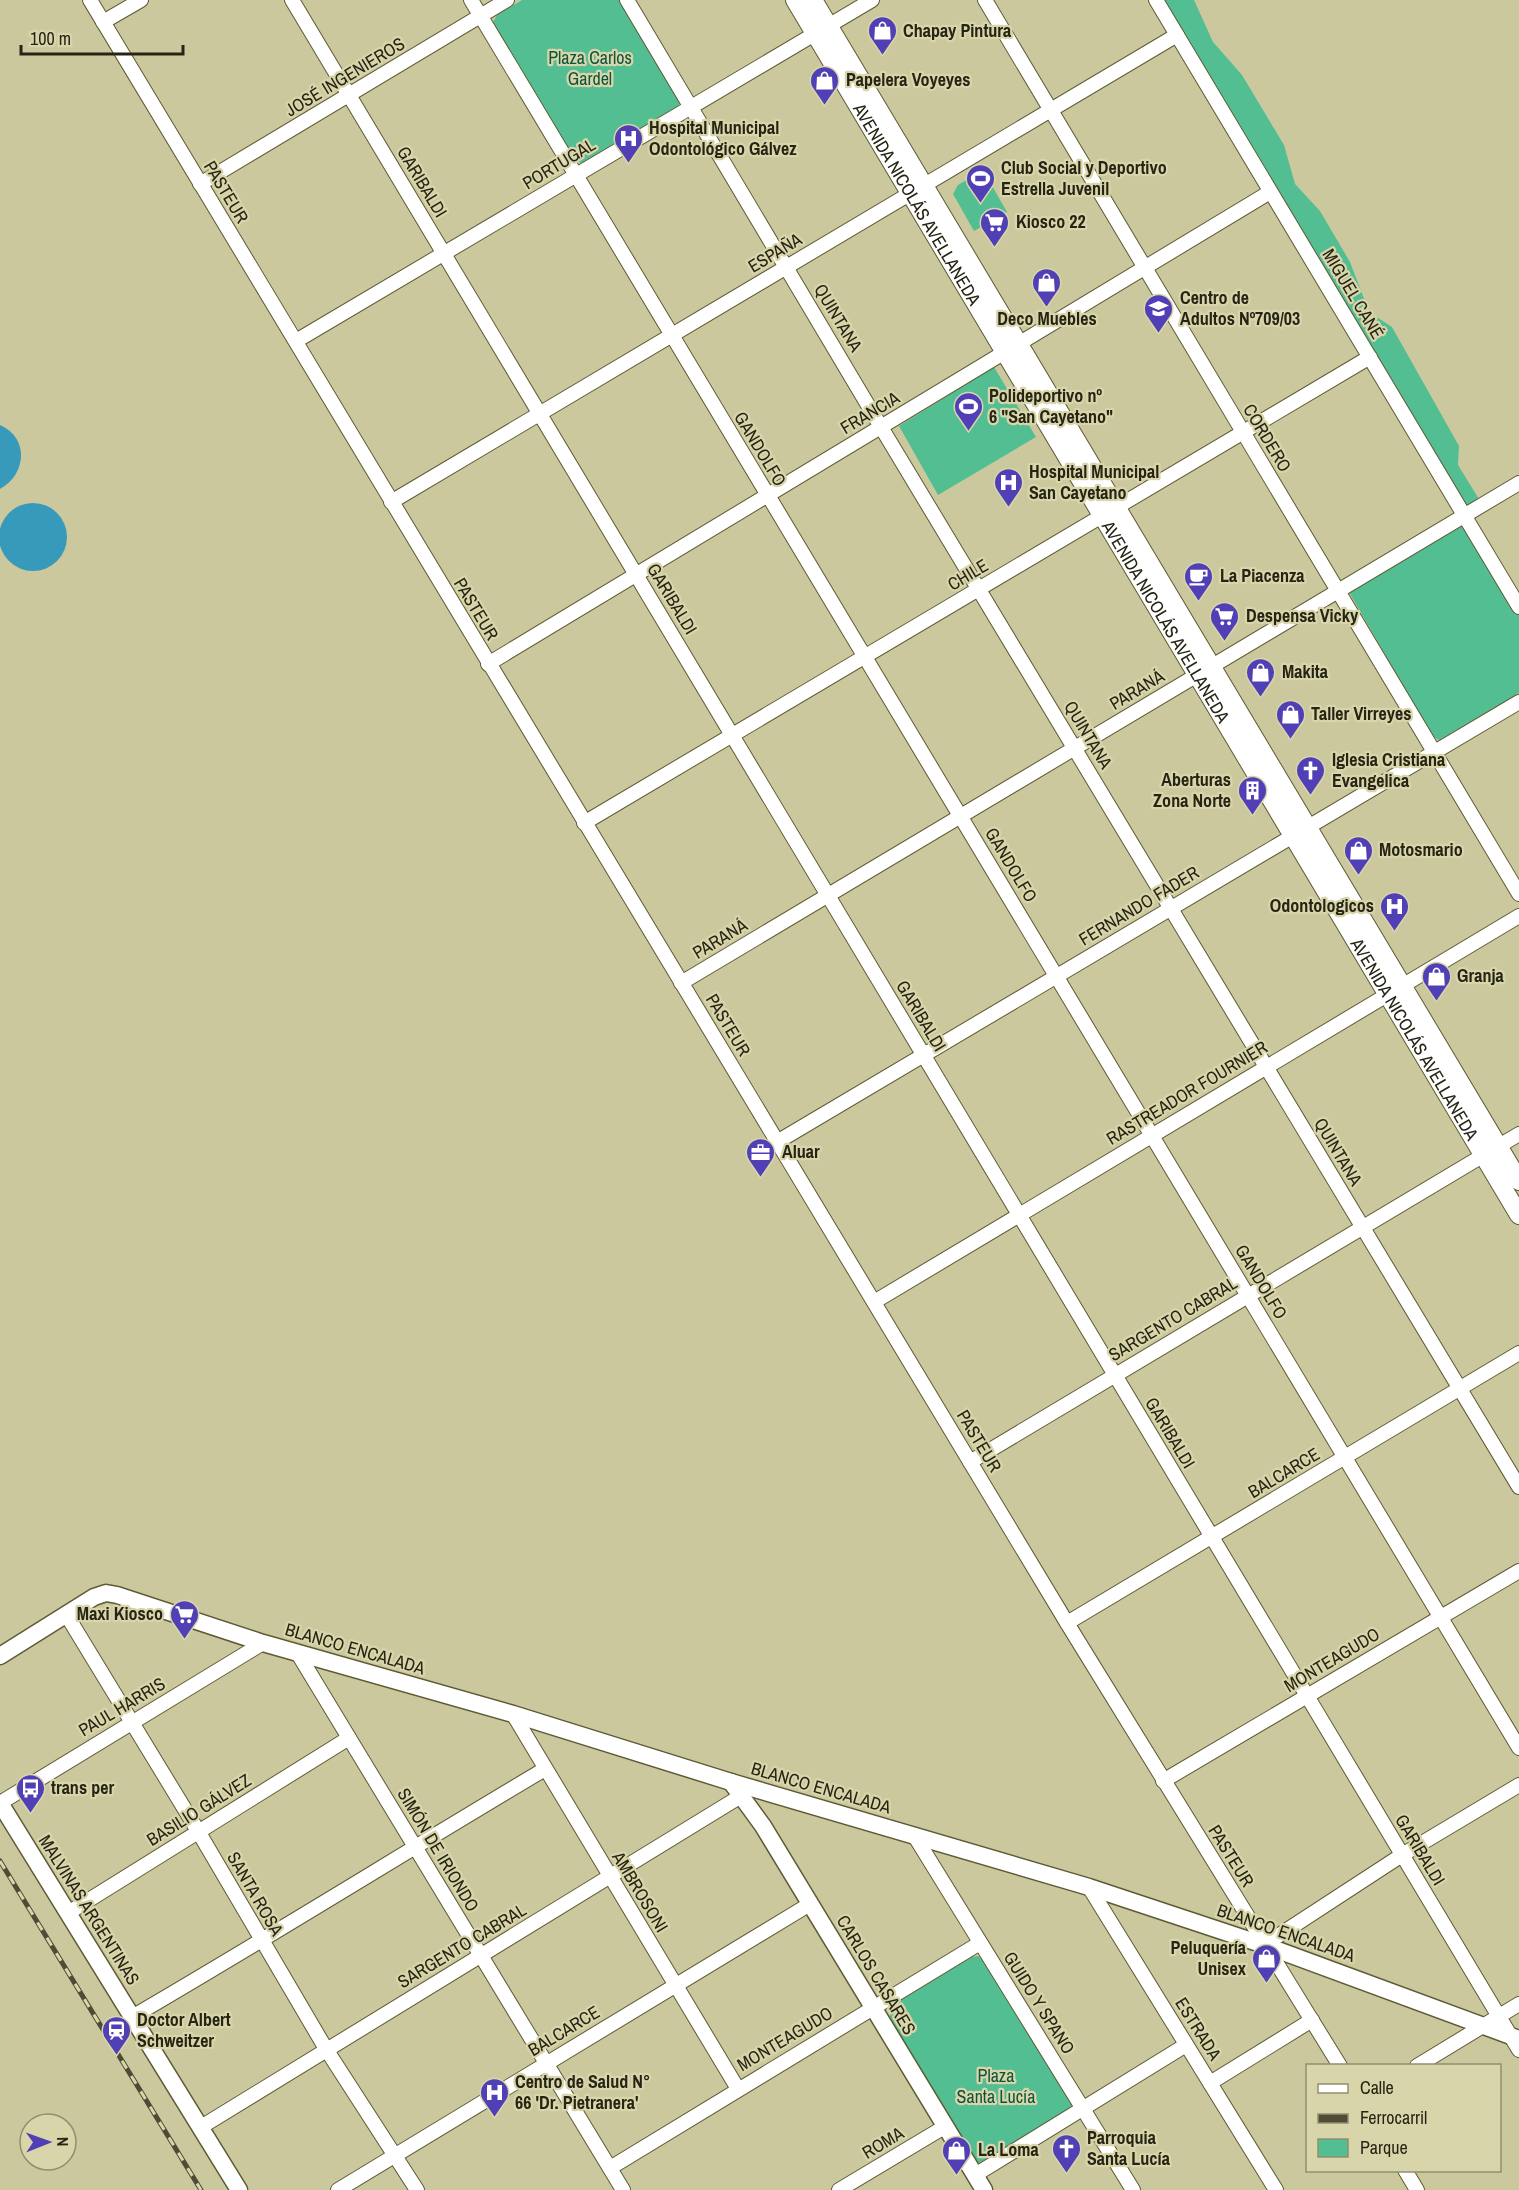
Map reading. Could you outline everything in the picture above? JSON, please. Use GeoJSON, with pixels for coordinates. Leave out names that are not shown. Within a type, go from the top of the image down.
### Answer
{"type":"FeatureCollection","features":[{"type":"Feature","properties":{"kind":"main road","name":"AVENIDA NICOLÁS AVELLANEDA"},"geometry":{"type":"LineString","coordinates":[[795,0],[822,30],[1491,1151],[1519,1215]]}},
{"type":"Feature","properties":{"kind":"main road","name":"AVENIDA NICOLÁS AVELLANEDA"},"geometry":{"type":"LineString","coordinates":[[813,0],[822,30]]}},
{"type":"Feature","properties":{"kind":"main road","name":"AVENIDA NICOLÁS AVELLANEDA"},"geometry":{"type":"LineString","coordinates":[[1491,1151],[1519,1181]]}},
{"type":"Feature","properties":{"kind":"street","name":"PASTEUR"},"geometry":{"type":"LineString","coordinates":[[90,0],[1066,1623],[1339,2064]]}},
{"type":"Feature","properties":{"kind":"street"},"geometry":{"type":"LineString","coordinates":[[103,22],[141,0]]}},
{"type":"Feature","properties":{"kind":"street","name":"GARIBALDI"},"geometry":{"type":"LineString","coordinates":[[292,0],[1499,2017],[1515,2037],[1519,2050]]}},
{"type":"Feature","properties":{"kind":"street","name":"GANDOLFO"},"geometry":{"type":"LineString","coordinates":[[471,0],[1519,1748]]}},
{"type":"Feature","properties":{"kind":"street","name":"JOSÉ INGENIEROS"},"geometry":{"type":"LineString","coordinates":[[200,184],[507,0]]}},
{"type":"Feature","properties":{"kind":"street","name":"QUINTANA"},"geometry":{"type":"LineString","coordinates":[[627,0],[881,427],[1519,1487]]}},
{"type":"Feature","properties":{"kind":"street","name":"PORTUGAL"},"geometry":{"type":"LineString","coordinates":[[296,341],[872,0]]}},
{"type":"Feature","properties":{"kind":"street","name":"CORDERO"},"geometry":{"type":"LineString","coordinates":[[986,0],[1519,894]]}},
{"type":"Feature","properties":{"kind":"street","name":"MIGUEL CANÉ"},"geometry":{"type":"LineString","coordinates":[[1156,0],[1519,607]]}},
{"type":"Feature","properties":{"kind":"street","name":"ESPAÑA"},"geometry":{"type":"LineString","coordinates":[[391,502],[1177,35]]}},
{"type":"Feature","properties":{"kind":"street","name":"FRANCIA"},"geometry":{"type":"LineString","coordinates":[[489,664],[1270,192]]}},
{"type":"Feature","properties":{"kind":"street","name":"CHILE"},"geometry":{"type":"LineString","coordinates":[[584,823],[1370,357]]}},
{"type":"Feature","properties":{"kind":"street","name":"PARANÁ"},"geometry":{"type":"LineString","coordinates":[[681,983],[1519,483]]}},
{"type":"Feature","properties":{"kind":"street","name":"FERNANDO FADER"},"geometry":{"type":"LineString","coordinates":[[777,1142],[1519,702]]}},
{"type":"Feature","properties":{"kind":"street","name":"RASTREADOR FOURNIER"},"geometry":{"type":"LineString","coordinates":[[874,1302],[1519,916]]}},
{"type":"Feature","properties":{"kind":"street","name":"SARGENTO CABRAL"},"geometry":{"type":"LineString","coordinates":[[970,1462],[1519,1134]]}},
{"type":"Feature","properties":{"kind":"street","name":"BALCARCE"},"geometry":{"type":"LineString","coordinates":[[1066,1623],[1519,1353]]}},
{"type":"Feature","properties":{"kind":"street","name":"MONTEAGUDO"},"geometry":{"type":"LineString","coordinates":[[1164,1781],[1519,1571]]}},
{"type":"Feature","properties":{"kind":"street","name":"BLANCO ENCALADA"},"geometry":{"type":"LineString","coordinates":[[66,1614],[94,1597],[106,1593],[117,1595],[263,1642],[513,1714],[731,1782],[1089,1887],[1264,1945],[1515,2037]]}},
{"type":"Feature","properties":{"kind":"street"},"geometry":{"type":"LineString","coordinates":[[0,1656],[66,1614]]}},
{"type":"Feature","properties":{"kind":"street","name":"SANTA ROSA"},"geometry":{"type":"LineString","coordinates":[[66,1614],[198,1831],[326,2049],[417,2190]]}},
{"type":"Feature","properties":{"kind":"street","name":"PAUL HARRIS"},"geometry":{"type":"LineString","coordinates":[[0,1803],[263,1642]]}},
{"type":"Feature","properties":{"kind":"street","name":"SIMÓN DE IRIONDO"},"geometry":{"type":"LineString","coordinates":[[297,1652],[622,2190]]}},
{"type":"Feature","properties":{"kind":"street","name":"AMBROSONI"},"geometry":{"type":"LineString","coordinates":[[513,1714],[738,2089]]}},
{"type":"Feature","properties":{"kind":"street","name":"BASILIO GÁLVEZ"},"geometry":{"type":"LineString","coordinates":[[68,1913],[349,1738]]}},
{"type":"Feature","properties":{"kind":"street"},"geometry":{"type":"LineString","coordinates":[[132,2017],[545,1769]]}},
{"type":"Feature","properties":{"kind":"street","name":"CARLOS CASARES"},"geometry":{"type":"LineString","coordinates":[[731,1782],[763,1826],[984,2190]]}},
{"type":"Feature","properties":{"kind":"street"},"geometry":{"type":"LineString","coordinates":[[1264,1945],[1402,1855],[1519,1785]]}},
{"type":"Feature","properties":{"kind":"street","name":"SARGENTO CABRAL"},"geometry":{"type":"LineString","coordinates":[[201,2127],[741,1796]]}},
{"type":"Feature","properties":{"kind":"street","name":"MALVINAS ARGENTINAS"},"geometry":{"type":"LineString","coordinates":[[0,1803],[240,2190]]}},
{"type":"Feature","properties":{"kind":"street","name":"GUIDO Y SPANO"},"geometry":{"type":"LineString","coordinates":[[914,1835],[1133,2190]]}},
{"type":"Feature","properties":{"kind":"street","name":"ESTRADA"},"geometry":{"type":"LineString","coordinates":[[1089,1887],[1276,2190]]}},
{"type":"Feature","properties":{"kind":"street","name":"BALCARCE"},"geometry":{"type":"LineString","coordinates":[[338,2190],[810,1904]]}},
{"type":"Feature","properties":{"kind":"street","name":"MONTEAGUDO"},"geometry":{"type":"LineString","coordinates":[[610,2168],[980,1943]]}},
{"type":"Feature","properties":{"kind":"street"},"geometry":{"type":"LineString","coordinates":[[1420,2064],[1519,2004]]}},
{"type":"Feature","properties":{"kind":"street"},"geometry":{"type":"LineString","coordinates":[[1210,2083],[1312,2020]]}},
{"type":"Feature","properties":{"kind":"street"},"geometry":{"type":"LineString","coordinates":[[975,2175],[1186,2045]]}},
{"type":"Feature","properties":{"kind":"street","name":"ROMA"},"geometry":{"type":"LineString","coordinates":[[839,2190],[946,2126]]}},
{"type":"Feature","properties":{"kind":"street"},"geometry":{"type":"LineString","coordinates":[[1406,2172],[1417,2190]]}},
{"type":"Feature","properties":{"kind":"green space","name":"Plaza Carlos Gardel"},"geometry":{"type":"Polygon","coordinates":[[[522,0],[620,0],[680,102],[677,109],[583,164],[575,160],[493,22],[497,15],[522,0]]]}},
{"type":"Feature","properties":{"kind":"green space"},"geometry":{"type":"Polygon","coordinates":[[[1156,0],[1194,0],[1213,42],[1242,75],[1284,145],[1295,184],[1320,211],[1350,262],[1369,312],[1392,327],[1459,446],[1458,465],[1482,504],[1464,515],[1156,0]]]}},
{"type":"Feature","properties":{"kind":"green space","name":"Club Social y Deportivo Estrella Juvenil"},"geometry":{"type":"Polygon","coordinates":[[[983,170],[1007,212],[974,231],[953,194],[958,185],[983,170]]]}},
{"type":"Feature","properties":{"kind":"green space","name":"Polideportivo nº 6 \"San Cayetano\""},"geometry":{"type":"Polygon","coordinates":[[[994,367],[1036,437],[938,495],[899,426],[994,367]]]}},
{"type":"Feature","properties":{"kind":"green space"},"geometry":{"type":"Polygon","coordinates":[[[1462,525],[1470,532],[1519,616],[1519,693],[1439,740],[1432,736],[1349,592],[1350,589],[1462,525]]]}},
{"type":"Feature","properties":{"kind":"green space","name":"Plaza Santa Lucía"},"geometry":{"type":"Polygon","coordinates":[[[978,1956],[983,1960],[1071,2099],[1072,2105],[1068,2110],[979,2163],[973,2159],[891,2023],[890,2014],[896,2003],[971,1957],[978,1956]]]}},
{"type":"Feature","properties":{"kind":"water"},"geometry":{"type":"Polygon","coordinates":[[[0,425],[10,431],[16,439],[21,457],[15,475],[0,489],[0,425]]]}},
{"type":"Feature","properties":{"kind":"water"},"geometry":{"type":"Polygon","coordinates":[[[26,503],[40,503],[52,508],[62,518],[67,537],[62,556],[52,566],[40,571],[26,571],[14,566],[4,556],[-1,544],[-1,530],[4,518],[14,508],[26,503]]]}},
{"type":"Feature","properties":{"kind":"railway"},"geometry":{"type":"LineString","coordinates":[[0,1861],[201,2190]]}},
{"type":"Feature","properties":{"kind":"place","name":"Chapay Pintura"},"geometry":{"type":"Point","coordinates":[882,56]}},
{"type":"Feature","properties":{"kind":"place","name":"Papelera Voyeyes"},"geometry":{"type":"Point","coordinates":[825,106]}},
{"type":"Feature","properties":{"kind":"place","name":"Hospital Municipal Odontológico Gálvez"},"geometry":{"type":"Point","coordinates":[628,164]}},
{"type":"Feature","properties":{"kind":"place","name":"Club Social y Deportivo Estrella Juvenil"},"geometry":{"type":"Point","coordinates":[980,204]}},
{"type":"Feature","properties":{"kind":"place","name":"Kiosco 22"},"geometry":{"type":"Point","coordinates":[995,248]}},
{"type":"Feature","properties":{"kind":"place","name":"Deco Muebles"},"geometry":{"type":"Point","coordinates":[1047,308]}},
{"type":"Feature","properties":{"kind":"place","name":"Centro de Adultos Nº709/03"},"geometry":{"type":"Point","coordinates":[1159,334]}},
{"type":"Feature","properties":{"kind":"place","name":"Polideportivo nº 6 \"San Cayetano\""},"geometry":{"type":"Point","coordinates":[968,432]}},
{"type":"Feature","properties":{"kind":"place","name":"Hospital Municipal San Cayetano"},"geometry":{"type":"Point","coordinates":[1008,508]}},
{"type":"Feature","properties":{"kind":"place","name":"La Piacenza"},"geometry":{"type":"Point","coordinates":[1199,602]}},
{"type":"Feature","properties":{"kind":"place","name":"Despensa Vicky"},"geometry":{"type":"Point","coordinates":[1225,642]}},
{"type":"Feature","properties":{"kind":"place","name":"Makita"},"geometry":{"type":"Point","coordinates":[1261,698]}},
{"type":"Feature","properties":{"kind":"place","name":"Taller Virreyes"},"geometry":{"type":"Point","coordinates":[1290,740]}},
{"type":"Feature","properties":{"kind":"place","name":"Iglesia Cristiana Evangelica"},"geometry":{"type":"Point","coordinates":[1311,796]}},
{"type":"Feature","properties":{"kind":"place","name":"Aberturas Zona Norte"},"geometry":{"type":"Point","coordinates":[1252,816]}},
{"type":"Feature","properties":{"kind":"place","name":"Motosmario"},"geometry":{"type":"Point","coordinates":[1358,876]}},
{"type":"Feature","properties":{"kind":"place","name":"Odontologicos"},"geometry":{"type":"Point","coordinates":[1395,932]}},
{"type":"Feature","properties":{"kind":"place","name":"Granja"},"geometry":{"type":"Point","coordinates":[1436,1002]}},
{"type":"Feature","properties":{"kind":"place","name":"Aluar"},"geometry":{"type":"Point","coordinates":[761,1178]}},
{"type":"Feature","properties":{"kind":"place","name":"Maxi Kiosco"},"geometry":{"type":"Point","coordinates":[184,1640]}},
{"type":"Feature","properties":{"kind":"place","name":"trans per"},"geometry":{"type":"Point","coordinates":[30,1814]}},
{"type":"Feature","properties":{"kind":"place","name":"Peluquería Unisex"},"geometry":{"type":"Point","coordinates":[1267,1984]}},
{"type":"Feature","properties":{"kind":"place","name":"Doctor Albert Schweitzer"},"geometry":{"type":"Point","coordinates":[116,2056]}},
{"type":"Feature","properties":{"kind":"place","name":"Centro de Salud N° 66 'Dr. Pietranera'"},"geometry":{"type":"Point","coordinates":[494,2118]}},
{"type":"Feature","properties":{"kind":"place","name":"Parroquia Santa Lucía"},"geometry":{"type":"Point","coordinates":[1066,2174]}},
{"type":"Feature","properties":{"kind":"place","name":"La Loma"},"geometry":{"type":"Point","coordinates":[957,2176]}}]}
